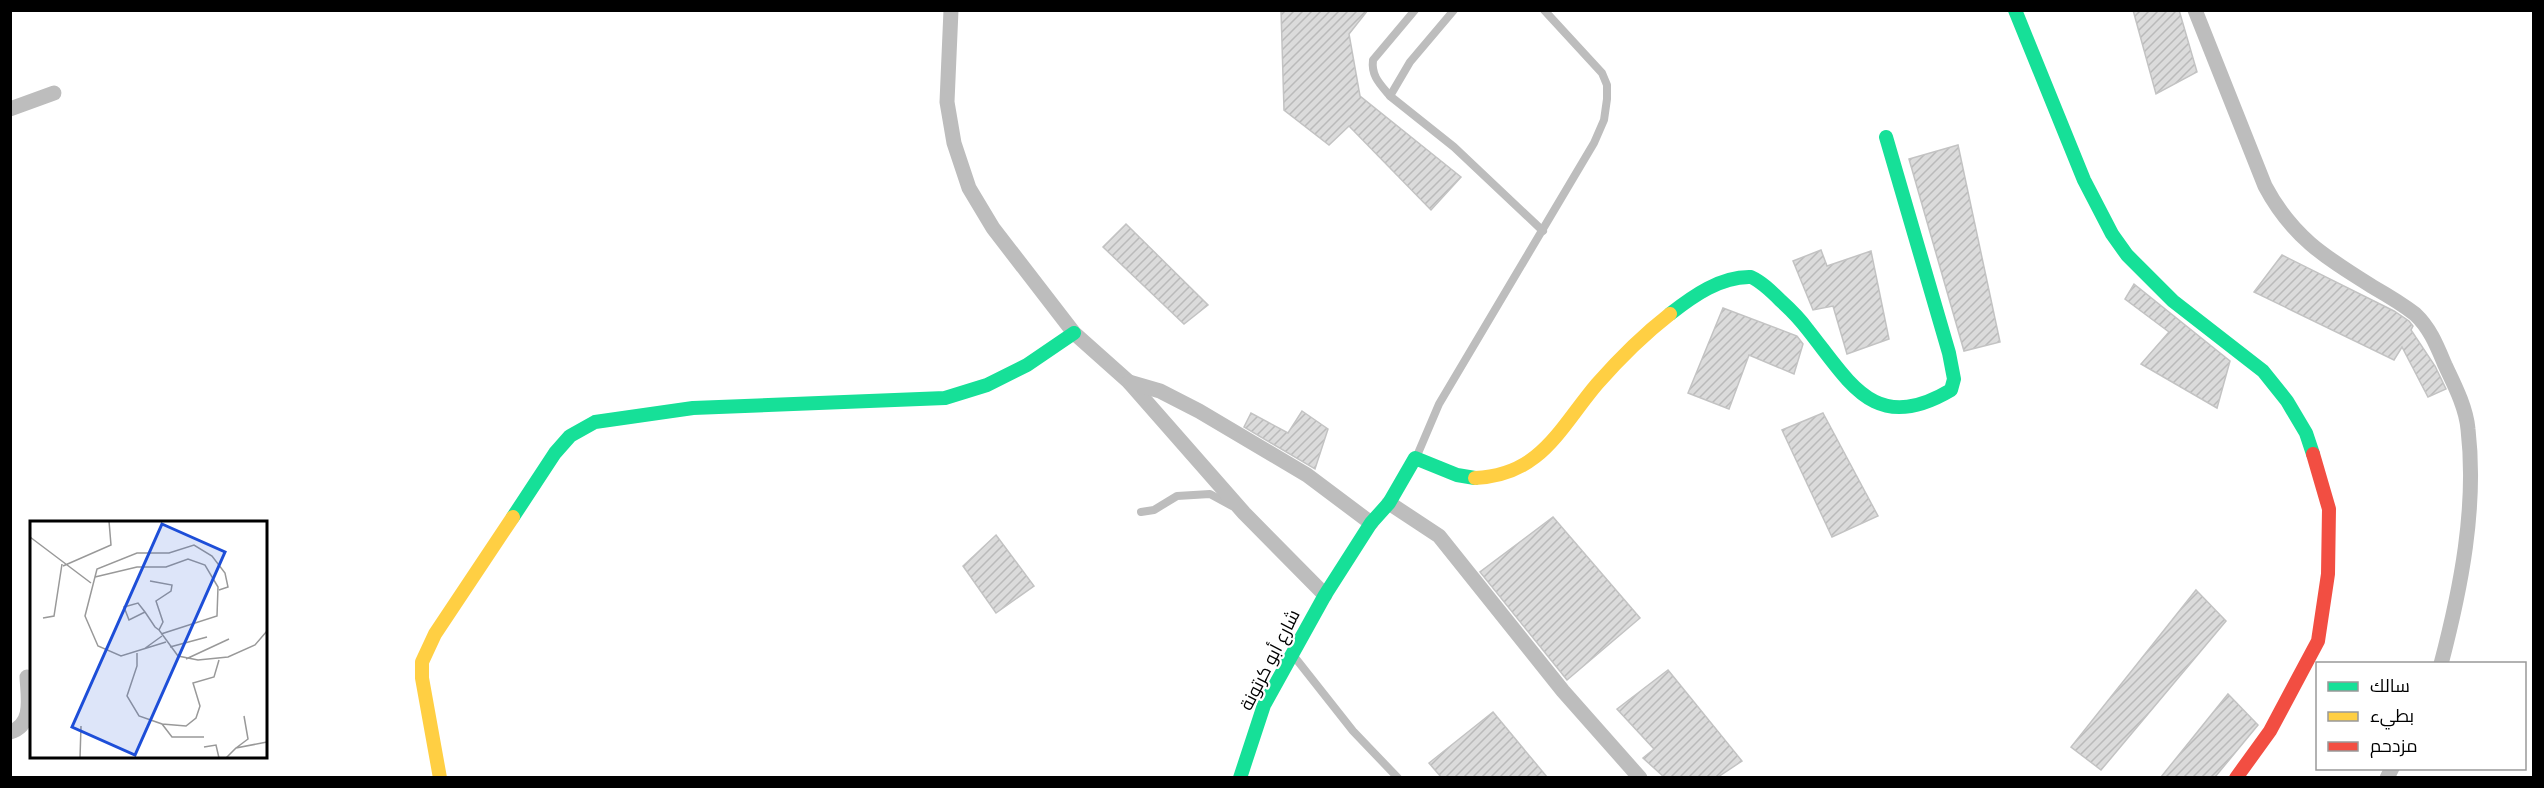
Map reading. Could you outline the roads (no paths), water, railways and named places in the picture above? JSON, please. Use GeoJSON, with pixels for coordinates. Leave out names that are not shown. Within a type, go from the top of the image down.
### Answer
{"type":"FeatureCollection","features":[{"type":"Feature","properties":{"kind":"street"},"geometry":{"type":"LineString","coordinates":[[951,10],[947,102],[954,142],[969,188],[993,228],[1074,333],[1128,382],[1244,513],[1325,595]]}},
{"type":"Feature","properties":{"kind":"street"},"geometry":{"type":"LineString","coordinates":[[2014,10],[2084,180],[2112,234],[2127,255],[2173,301],[2263,371],[2287,401],[2306,433],[2321,476],[2329,508],[2328,563],[2318,640],[2270,731],[2236,777]]}},
{"type":"Feature","properties":{"kind":"street"},"geometry":{"type":"LineString","coordinates":[[2195,10],[2265,186],[2277,208],[2294,230],[2328,258],[2415,314],[2430,331],[2455,387],[2468,427],[2470,479],[2468,525],[2456,606],[2441,662]]}},
{"type":"Feature","properties":{"kind":"street"},"geometry":{"type":"LineString","coordinates":[[10,110],[54,93]]}},
{"type":"Feature","properties":{"kind":"street"},"geometry":{"type":"LineString","coordinates":[[1415,458],[1470,478],[1509,473],[1525,466],[1543,454],[1609,369],[1668,316],[1710,287],[1736,278],[1752,278],[1764,285],[1806,327],[1828,356],[1867,399],[1884,406],[1905,407],[1924,404],[1952,390],[1954,378],[1948,353],[1886,136]]}},
{"type":"Feature","properties":{"kind":"street"},"geometry":{"type":"LineString","coordinates":[[440,777],[422,678],[422,662],[435,634],[555,453],[570,436],[595,422],[693,408],[945,398],[987,385],[1027,365],[1074,333]]}},
{"type":"Feature","properties":{"kind":"street"},"geometry":{"type":"LineString","coordinates":[[1128,382],[1160,391],[1199,411],[1307,475],[1371,523]]}},
{"type":"Feature","properties":{"kind":"street","name":"شارع أبو كرتونة"},"geometry":{"type":"LineString","coordinates":[[1240,777],[1264,705],[1325,595],[1371,523],[1389,503],[1415,458]]}},
{"type":"Feature","properties":{"kind":"street"},"geometry":{"type":"LineString","coordinates":[[1389,503],[1439,536],[1563,691],[1640,777]]}},
{"type":"Feature","properties":{"kind":"street"},"geometry":{"type":"LineString","coordinates":[[10,732],[20,729],[25,723],[28,705],[27,677]]}},
{"type":"Feature","properties":{"kind":"lane"},"geometry":{"type":"LineString","coordinates":[[1414,10],[1373,60],[1372,68],[1375,79],[1390,96],[1454,147],[1543,231]]}},
{"type":"Feature","properties":{"kind":"lane"},"geometry":{"type":"LineString","coordinates":[[1390,96],[1410,62],[1454,10]]}},
{"type":"Feature","properties":{"kind":"lane"},"geometry":{"type":"LineString","coordinates":[[1415,458],[1439,404],[1543,231],[1594,142],[1604,120],[1607,85],[1602,73],[1544,10]]}},
{"type":"Feature","properties":{"kind":"lane"},"geometry":{"type":"LineString","coordinates":[[1141,512],[1154,510],[1177,496],[1210,494],[1244,513]]}},
{"type":"Feature","properties":{"kind":"lane"},"geometry":{"type":"LineString","coordinates":[[1292,654],[1353,731],[1398,777]]}}]}
